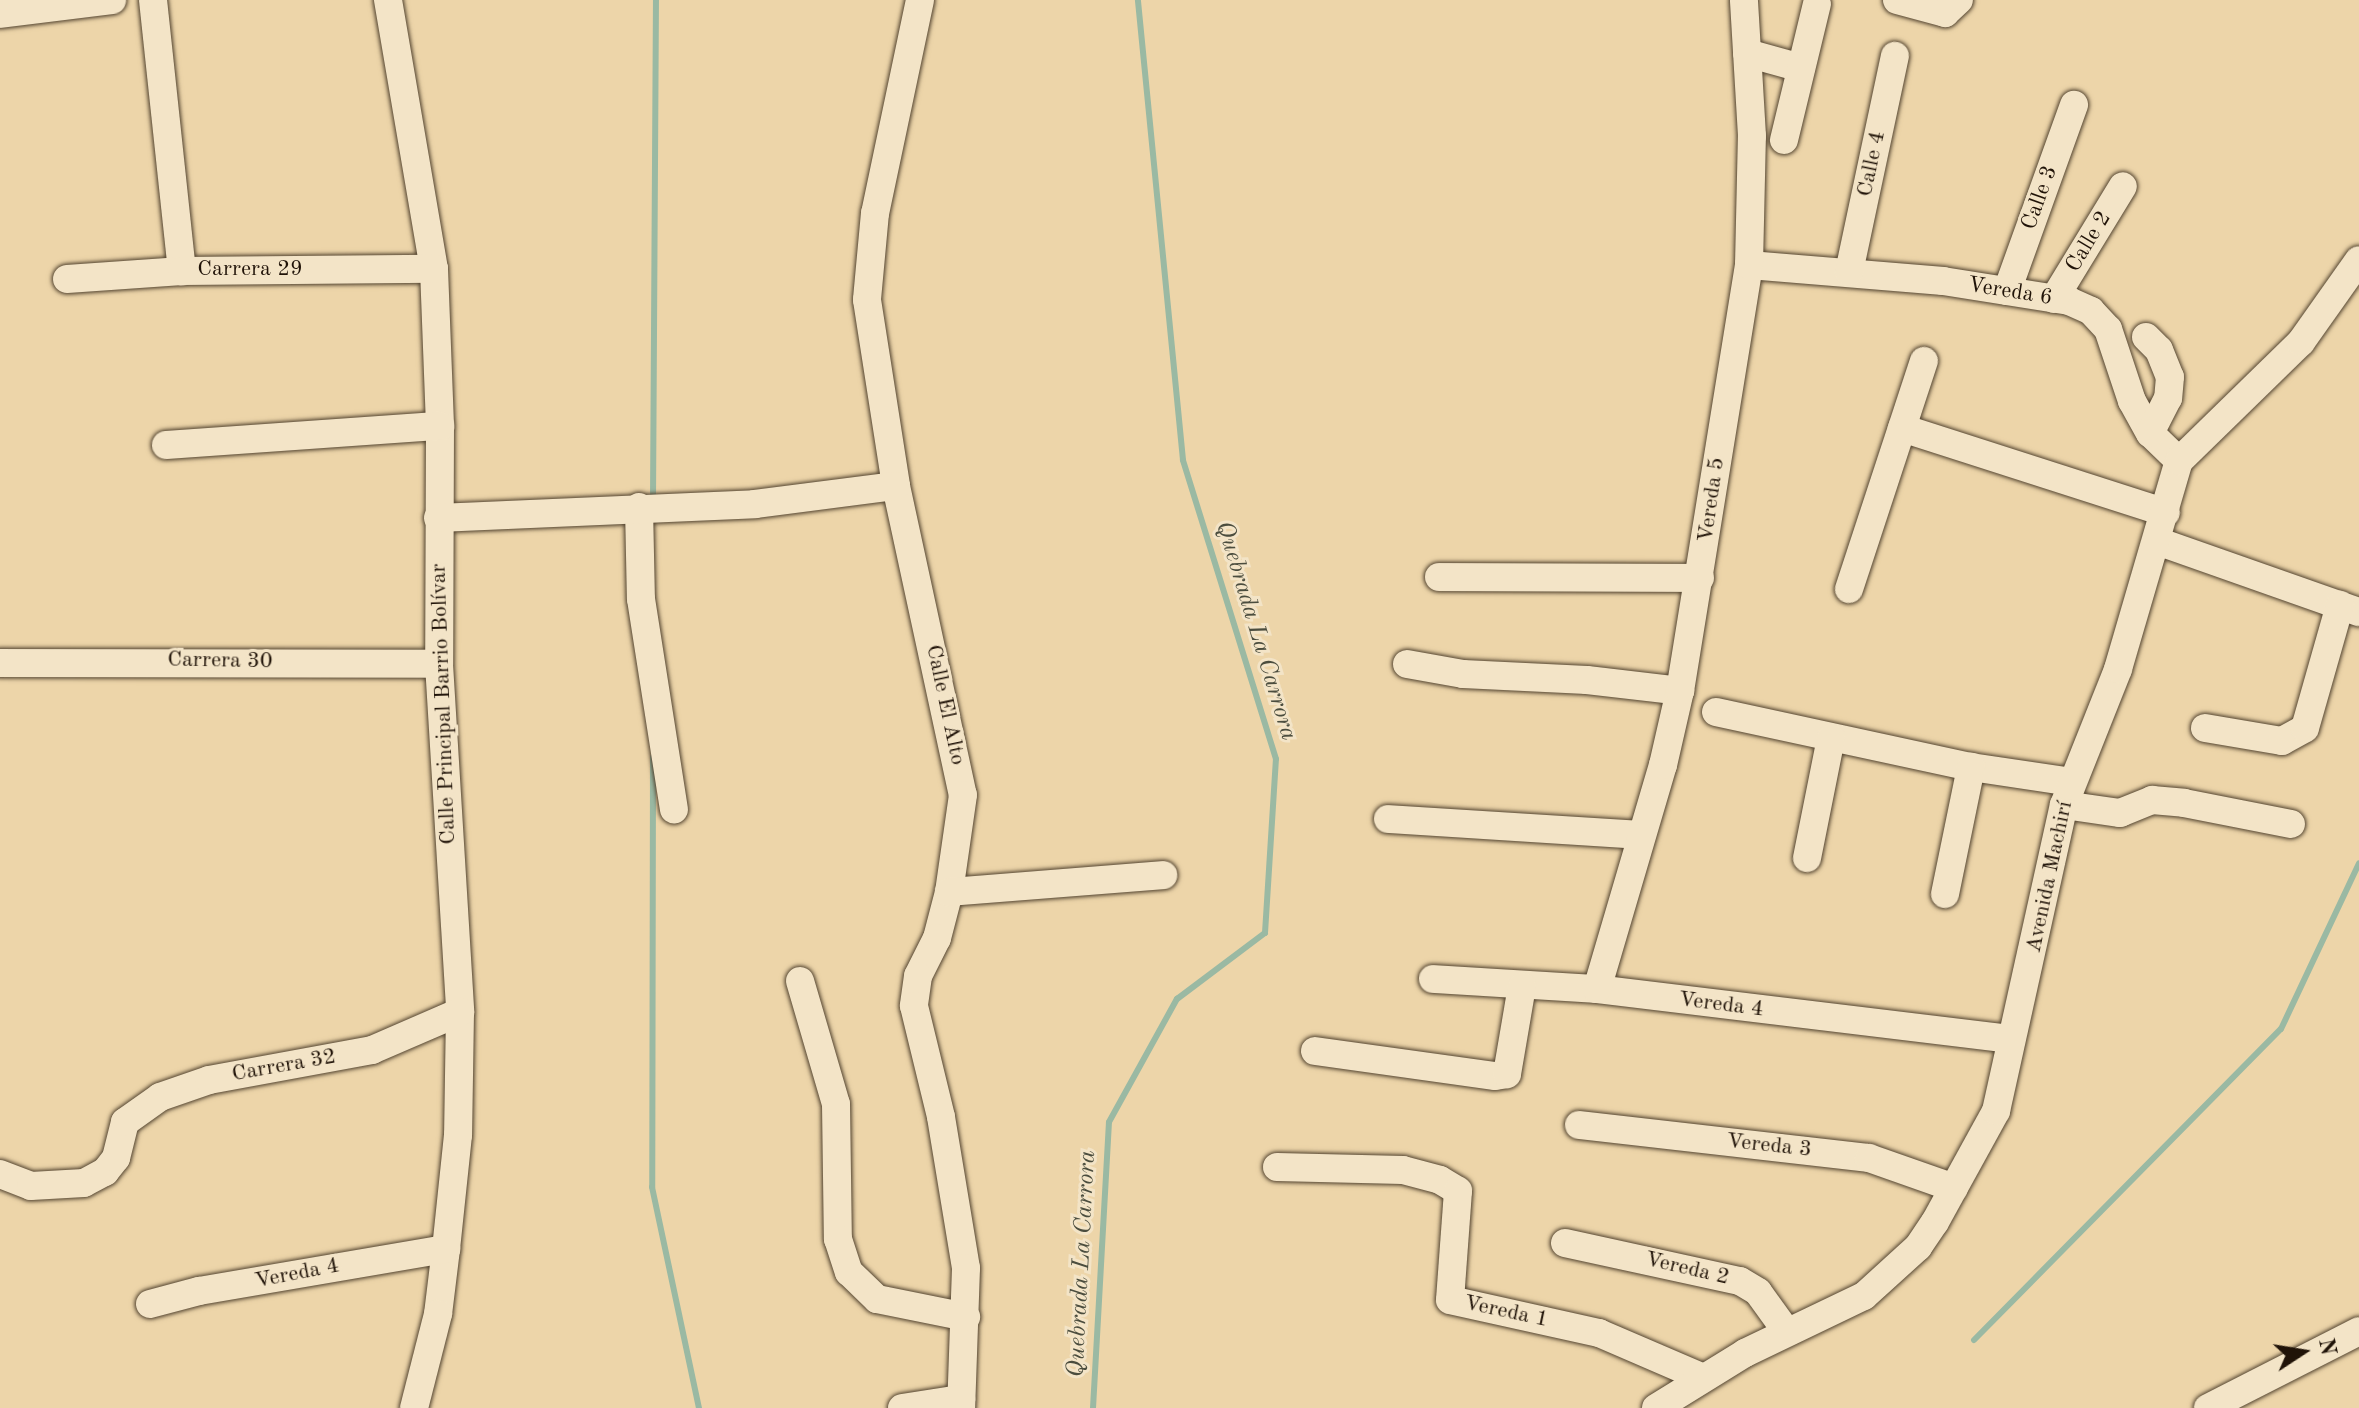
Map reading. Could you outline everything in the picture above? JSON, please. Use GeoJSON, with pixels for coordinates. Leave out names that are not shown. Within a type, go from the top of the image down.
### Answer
{"type":"FeatureCollection","features":[{"type":"Feature","properties":{"kind":"street"},"geometry":{"type":"LineString","coordinates":[[0,14],[112,0]]}},
{"type":"Feature","properties":{"kind":"street"},"geometry":{"type":"LineString","coordinates":[[153,0],[182,271]]}},
{"type":"Feature","properties":{"kind":"street","name":"Calle Principal Barrio Bolívar"},"geometry":{"type":"LineString","coordinates":[[388,0],[434,269],[440,426],[439,664],[460,1012],[458,1135],[446,1249],[438,1314],[414,1408]]}},
{"type":"Feature","properties":{"kind":"street","name":"Calle El Alto"},"geometry":{"type":"LineString","coordinates":[[920,0],[869,256],[867,300],[896,486],[963,795],[949,892],[937,938],[918,976],[914,1006],[941,1117],[966,1268],[961,1404]]}},
{"type":"Feature","properties":{"kind":"street","name":"Vereda 5"},"geometry":{"type":"LineString","coordinates":[[1597,989],[1639,835],[1663,765],[1680,691],[1749,265],[1752,136],[1744,0]]}},
{"type":"Feature","properties":{"kind":"street"},"geometry":{"type":"LineString","coordinates":[[1897,0],[1945,13],[1959,0]]}},
{"type":"Feature","properties":{"kind":"street"},"geometry":{"type":"LineString","coordinates":[[1784,140],[1817,4]]}},
{"type":"Feature","properties":{"kind":"street"},"geometry":{"type":"LineString","coordinates":[[1747,53],[1801,68]]}},
{"type":"Feature","properties":{"kind":"street","name":"Calle 4"},"geometry":{"type":"LineString","coordinates":[[1849,272],[1895,56]]}},
{"type":"Feature","properties":{"kind":"street","name":"Calle 3"},"geometry":{"type":"LineString","coordinates":[[2007,291],[2074,105]]}},
{"type":"Feature","properties":{"kind":"street","name":"Calle 2"},"geometry":{"type":"LineString","coordinates":[[2054,299],[2123,186]]}},
{"type":"Feature","properties":{"kind":"street"},"geometry":{"type":"LineString","coordinates":[[2179,461],[2301,342],[2359,260]]}},
{"type":"Feature","properties":{"kind":"street","name":"Vereda 6"},"geometry":{"type":"LineString","coordinates":[[1749,265],[1849,272],[2007,291],[2054,299],[2091,311],[2108,329],[2132,401],[2150,433],[2179,461]]}},
{"type":"Feature","properties":{"kind":"street","name":"Carrera 29"},"geometry":{"type":"LineString","coordinates":[[67,279],[182,271],[434,269]]}},
{"type":"Feature","properties":{"kind":"street"},"geometry":{"type":"LineString","coordinates":[[2146,337],[2159,350],[2170,377],[2168,398],[2150,433]]}},
{"type":"Feature","properties":{"kind":"street"},"geometry":{"type":"LineString","coordinates":[[1849,589],[1924,361]]}},
{"type":"Feature","properties":{"kind":"street"},"geometry":{"type":"LineString","coordinates":[[166,445],[440,426]]}},
{"type":"Feature","properties":{"kind":"street"},"geometry":{"type":"LineString","coordinates":[[1902,428],[2166,513]]}},
{"type":"Feature","properties":{"kind":"street","name":"Avenida Machirí"},"geometry":{"type":"LineString","coordinates":[[1656,1408],[1701,1377],[1864,1296],[1918,1247],[1954,1188],[1996,1111],[2008,1039],[2035,950],[2068,793],[2094,736],[2166,513],[2179,461]]}},
{"type":"Feature","properties":{"kind":"street"},"geometry":{"type":"LineString","coordinates":[[438,518],[755,504],[896,486]]}},
{"type":"Feature","properties":{"kind":"street"},"geometry":{"type":"LineString","coordinates":[[639,507],[641,599],[674,809]]}},
{"type":"Feature","properties":{"kind":"street"},"geometry":{"type":"LineString","coordinates":[[2157,541],[2349,608],[2305,728],[2282,741],[2205,728]]}},
{"type":"Feature","properties":{"kind":"street"},"geometry":{"type":"LineString","coordinates":[[1439,577],[1700,578]]}},
{"type":"Feature","properties":{"kind":"street","name":"Carrera 30"},"geometry":{"type":"LineString","coordinates":[[0,663],[439,664]]}},
{"type":"Feature","properties":{"kind":"street"},"geometry":{"type":"LineString","coordinates":[[1407,664],[1463,674],[1587,680],[1680,691]]}},
{"type":"Feature","properties":{"kind":"street"},"geometry":{"type":"LineString","coordinates":[[1716,712],[1971,767],[2068,793],[2120,813],[2152,800],[2184,803],[2291,824]]}},
{"type":"Feature","properties":{"kind":"street"},"geometry":{"type":"LineString","coordinates":[[1807,858],[1831,738]]}},
{"type":"Feature","properties":{"kind":"street"},"geometry":{"type":"LineString","coordinates":[[1945,894],[1971,767]]}},
{"type":"Feature","properties":{"kind":"street"},"geometry":{"type":"LineString","coordinates":[[1388,819],[1639,835]]}},
{"type":"Feature","properties":{"kind":"street"},"geometry":{"type":"LineString","coordinates":[[949,892],[1163,875]]}},
{"type":"Feature","properties":{"kind":"street","name":"Vereda 4"},"geometry":{"type":"LineString","coordinates":[[1433,979],[1597,989],[2008,1039]]}},
{"type":"Feature","properties":{"kind":"street"},"geometry":{"type":"LineString","coordinates":[[800,981],[836,1104],[838,1239],[849,1272],[877,1299],[966,1317]]}},
{"type":"Feature","properties":{"kind":"street"},"geometry":{"type":"LineString","coordinates":[[1315,1051],[1495,1076],[1507,1074],[1522,986]]}},
{"type":"Feature","properties":{"kind":"street","name":"Carrera 32"},"geometry":{"type":"LineString","coordinates":[[0,1174],[31,1186],[84,1183],[105,1172],[116,1158],[125,1122],[160,1097],[209,1080],[372,1050],[460,1012]]}},
{"type":"Feature","properties":{"kind":"street","name":"Vereda 3"},"geometry":{"type":"LineString","coordinates":[[1579,1125],[1869,1158],[1954,1188]]}},
{"type":"Feature","properties":{"kind":"street","name":"Vereda 1"},"geometry":{"type":"LineString","coordinates":[[1277,1167],[1403,1170],[1440,1180],[1458,1191],[1450,1300],[1599,1333],[1701,1377]]}},
{"type":"Feature","properties":{"kind":"street","name":"Vereda 2"},"geometry":{"type":"LineString","coordinates":[[1565,1243],[1740,1281],[1758,1292],[1787,1332]]}},
{"type":"Feature","properties":{"kind":"street","name":"Vereda 4"},"geometry":{"type":"LineString","coordinates":[[150,1304],[199,1291],[446,1249]]}},
{"type":"Feature","properties":{"kind":"street"},"geometry":{"type":"LineString","coordinates":[[2208,1408],[2359,1331]]}},
{"type":"Feature","properties":{"kind":"street"},"geometry":{"type":"LineString","coordinates":[[902,1408],[961,1404]]}},
{"type":"Feature","properties":{"kind":"waterway"},"geometry":{"type":"LineString","coordinates":[[653,501],[656,0]]}},
{"type":"Feature","properties":{"kind":"waterway","name":"Quebrada La Carrora"},"geometry":{"type":"LineString","coordinates":[[1093,1408],[1109,1122],[1177,999],[1265,933],[1276,759],[1183,460],[1138,0]]}},
{"type":"Feature","properties":{"kind":"waterway"},"geometry":{"type":"LineString","coordinates":[[653,757],[652,1187],[699,1408]]}},
{"type":"Feature","properties":{"kind":"waterway"},"geometry":{"type":"LineString","coordinates":[[1974,1340],[2281,1029],[2359,863]]}}]}
